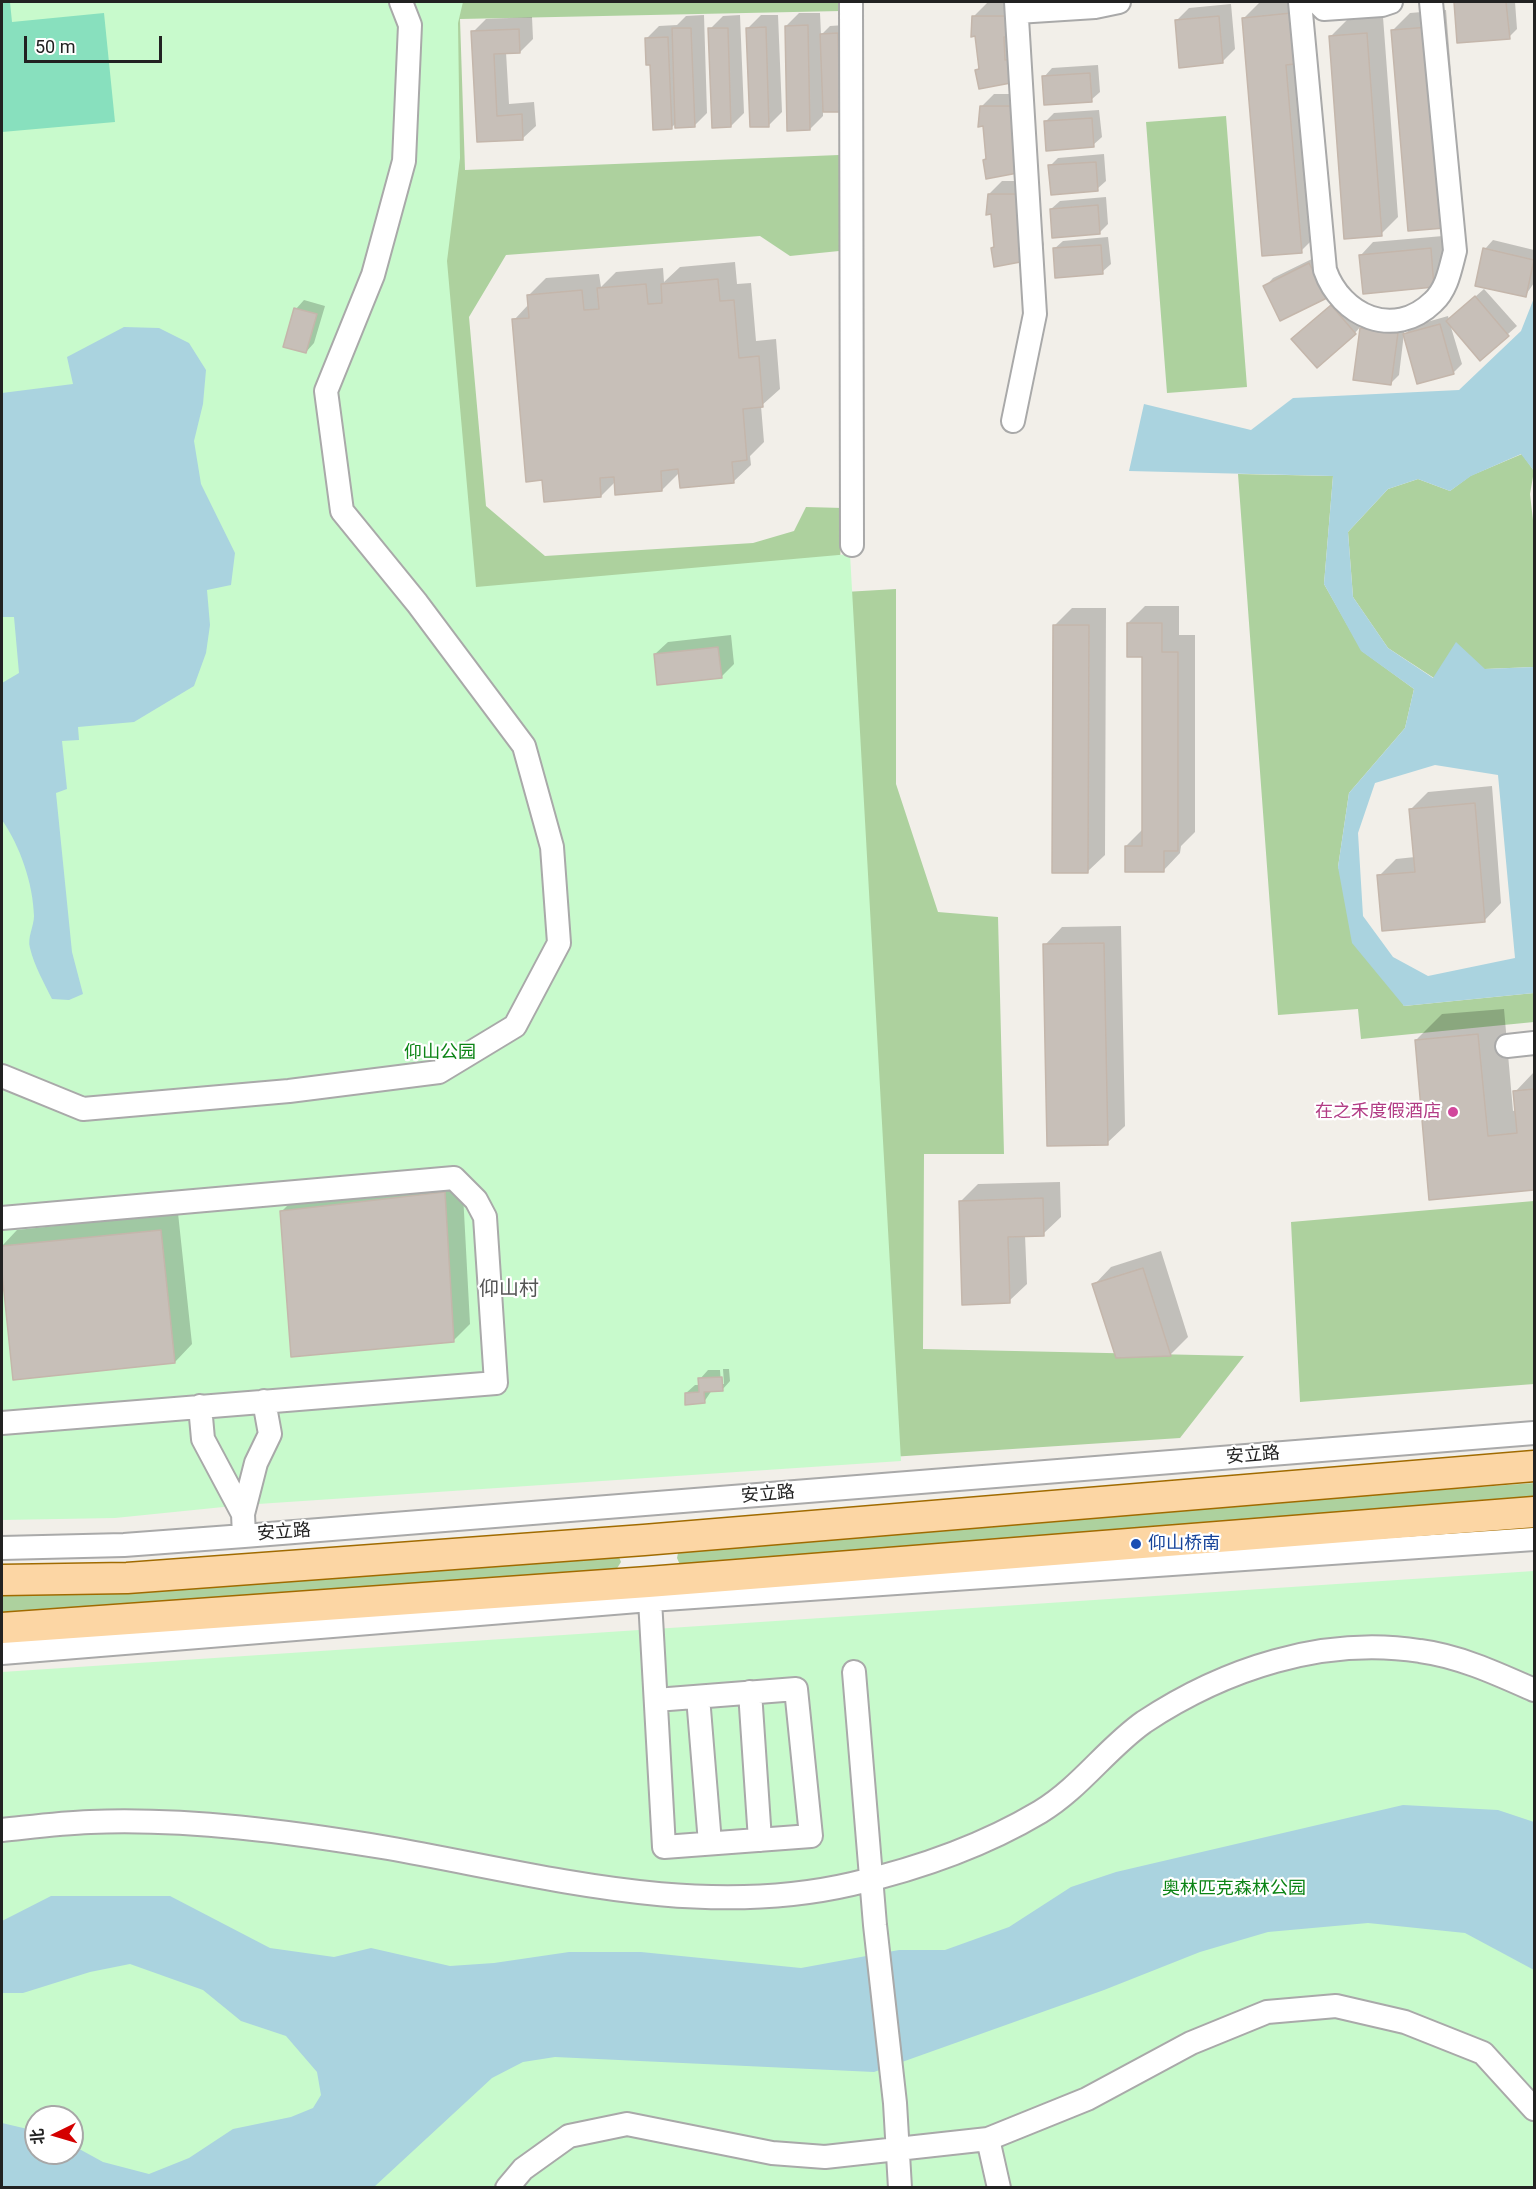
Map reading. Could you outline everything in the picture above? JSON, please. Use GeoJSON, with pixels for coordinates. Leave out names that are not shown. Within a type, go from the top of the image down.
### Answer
{"type":"FeatureCollection","features":[{"type":"Feature","properties":{"kind":"main road","name":"安立路"},"geometry":{"type":"LineString","coordinates":[[2,1580],[127,1578],[632,1541],[1534,1466]]}},
{"type":"Feature","properties":{"kind":"main road"},"geometry":{"type":"LineString","coordinates":[[2,1628],[648,1582],[1534,1512]]}},
{"type":"Feature","properties":{"kind":"street"},"geometry":{"type":"LineString","coordinates":[[2,1076],[83,1109],[289,1091],[439,1072],[515,1026],[559,943],[552,847],[524,746],[417,603],[342,511],[326,391],[373,275],[404,162],[410,25],[401,2]]}},
{"type":"Feature","properties":{"kind":"street"},"geometry":{"type":"LineString","coordinates":[[851,2],[852,545]]}},
{"type":"Feature","properties":{"kind":"street"},"geometry":{"type":"LineString","coordinates":[[1013,421],[1035,314],[1017,7],[1095,7],[1119,2]]}},
{"type":"Feature","properties":{"kind":"street"},"geometry":{"type":"LineString","coordinates":[[1300,2],[1325,270],[1330,285],[1350,308],[1367,317],[1387,321],[1420,312],[1433,302],[1449,276],[1455,251],[1431,2]]}},
{"type":"Feature","properties":{"kind":"street"},"geometry":{"type":"LineString","coordinates":[[1317,2],[1324,9],[1382,5],[1391,2]]}},
{"type":"Feature","properties":{"kind":"street"},"geometry":{"type":"LineString","coordinates":[[1507,1046],[1534,1043]]}},
{"type":"Feature","properties":{"kind":"street"},"geometry":{"type":"LineString","coordinates":[[2,1218],[454,1178],[476,1200],[485,1216],[496,1383],[2,1423]]}},
{"type":"Feature","properties":{"kind":"street"},"geometry":{"type":"LineString","coordinates":[[244,1525],[256,1463],[270,1434],[264,1401]]}},
{"type":"Feature","properties":{"kind":"street"},"geometry":{"type":"LineString","coordinates":[[200,1406],[203,1439],[244,1525]]}},
{"type":"Feature","properties":{"kind":"street","name":"安立路"},"geometry":{"type":"LineString","coordinates":[[2,1548],[124,1545],[244,1525],[1534,1433]]}},
{"type":"Feature","properties":{"kind":"street"},"geometry":{"type":"LineString","coordinates":[[2,1653],[650,1600],[1534,1539]]}},
{"type":"Feature","properties":{"kind":"street"},"geometry":{"type":"LineString","coordinates":[[650,1600],[664,1847],[811,1836],[796,1689],[656,1700]]}},
{"type":"Feature","properties":{"kind":"street"},"geometry":{"type":"LineString","coordinates":[[2,1830],[92,1822],[231,1826],[386,1848],[590,1887],[675,1896],[771,1896],[851,1884],[973,1847],[1041,1811],[1076,1784],[1142,1724],[1216,1682],[1287,1656],[1360,1648],[1421,1651],[1490,1670],[1534,1690]]}},
{"type":"Feature","properties":{"kind":"street"},"geometry":{"type":"LineString","coordinates":[[854,1672],[875,1925],[895,2103],[900,2187]]}},
{"type":"Feature","properties":{"kind":"street"},"geometry":{"type":"LineString","coordinates":[[750,1692],[760,1840]]}},
{"type":"Feature","properties":{"kind":"street"},"geometry":{"type":"LineString","coordinates":[[698,1696],[710,1843]]}},
{"type":"Feature","properties":{"kind":"street"},"geometry":{"type":"LineString","coordinates":[[507,2187],[523,2169],[569,2136],[627,2124],[772,2153],[825,2157],[988,2139],[1087,2099],[1191,2043],[1267,2012],[1336,2006],[1405,2022],[1483,2053],[1534,2109]]}},
{"type":"Feature","properties":{"kind":"street"},"geometry":{"type":"LineString","coordinates":[[988,2139],[999,2187]]}},
{"type":"Feature","properties":{"kind":"green space","name":"仰山公园"},"geometry":{"type":"Polygon","coordinates":[[[2,2],[463,2],[458,23],[460,158],[447,261],[476,587],[850,554],[901,1461],[243,1505],[115,1518],[2,1520],[2,2]]]}},
{"type":"Feature","properties":{"kind":"green space"},"geometry":{"type":"Polygon","coordinates":[[[2,2],[10,2],[12,22],[104,13],[115,122],[2,132],[2,2]]]}},
{"type":"Feature","properties":{"kind":"green space"},"geometry":{"type":"Polygon","coordinates":[[[417,2],[840,2],[841,11],[460,19],[465,170],[839,155],[839,251],[790,256],[760,236],[506,255],[469,317],[486,506],[545,556],[753,543],[794,531],[806,507],[843,508],[840,560],[508,704],[379,301],[417,2]]]}},
{"type":"Feature","properties":{"kind":"green space"},"geometry":{"type":"Polygon","coordinates":[[[1226,116],[1247,387],[1167,393],[1146,122],[1226,116]]]}},
{"type":"Feature","properties":{"kind":"green space"},"geometry":{"type":"Polygon","coordinates":[[[1522,454],[1534,471],[1530,494],[1534,529],[1534,667],[1485,669],[1434,678],[1388,648],[1353,597],[1348,532],[1388,489],[1418,479],[1450,491],[1470,476],[1522,454]]]}},
{"type":"Feature","properties":{"kind":"green space"},"geometry":{"type":"Polygon","coordinates":[[[1238,474],[1333,476],[1324,584],[1362,651],[1414,689],[1405,728],[1349,793],[1338,867],[1404,1006],[1534,993],[1534,1022],[1361,1039],[1358,1009],[1278,1015],[1238,474]]]}},
{"type":"Feature","properties":{"kind":"green space"},"geometry":{"type":"Polygon","coordinates":[[[896,589],[896,784],[938,912],[998,917],[1004,1154],[924,1154],[923,1349],[1244,1356],[1180,1438],[845,1460],[845,592],[896,589]]]}},
{"type":"Feature","properties":{"kind":"green space"},"geometry":{"type":"Polygon","coordinates":[[[1534,1201],[1534,1384],[1300,1402],[1291,1222],[1534,1201]]]}},
{"type":"Feature","properties":{"kind":"green space"},"geometry":{"type":"Polygon","coordinates":[[[1534,1483],[1534,1508],[680,1565],[677,1558],[679,1548],[689,1545],[1534,1483]]]}},
{"type":"Feature","properties":{"kind":"green space"},"geometry":{"type":"Polygon","coordinates":[[[617,1552],[621,1562],[616,1570],[2,1614],[2,1588],[617,1552]]]}},
{"type":"Feature","properties":{"kind":"green space","name":"奥林匹克森林公园"},"geometry":{"type":"Polygon","coordinates":[[[1534,1571],[1534,2187],[2,2187],[2,1672],[1534,1571]]]}},
{"type":"Feature","properties":{"kind":"water"},"geometry":{"type":"Polygon","coordinates":[[[1534,298],[1534,471],[1521,454],[1471,476],[1450,491],[1418,479],[1388,489],[1348,532],[1353,597],[1388,648],[1433,678],[1456,642],[1485,669],[1534,667],[1534,993],[1404,1006],[1352,943],[1338,867],[1349,793],[1405,728],[1414,689],[1361,651],[1324,584],[1333,476],[1129,471],[1144,404],[1251,430],[1293,398],[1459,390],[1521,331],[1534,298]],[[1435,765],[1375,783],[1358,833],[1363,916],[1393,957],[1428,976],[1515,958],[1498,775],[1435,765]]]}},
{"type":"Feature","properties":{"kind":"water"},"geometry":{"type":"Polygon","coordinates":[[[124,327],[159,328],[189,343],[206,370],[203,404],[194,441],[201,484],[235,553],[231,585],[207,590],[210,625],[206,653],[194,686],[134,722],[78,727],[79,740],[62,741],[67,789],[56,793],[72,952],[83,994],[69,1000],[52,999],[30,948],[29,940],[34,916],[28,878],[20,853],[2,820],[2,683],[19,673],[14,617],[2,617],[2,393],[73,384],[67,357],[124,327]]]}},
{"type":"Feature","properties":{"kind":"water"},"geometry":{"type":"Polygon","coordinates":[[[1403,1805],[1498,1810],[1534,1822],[1534,1970],[1465,1933],[1368,1923],[1268,1932],[1200,1952],[1104,1990],[874,2072],[555,2057],[523,2062],[492,2078],[374,2187],[2,2187],[2,2123],[24,2128],[24,2165],[84,2165],[84,2152],[103,2162],[149,2174],[189,2158],[233,2129],[291,2117],[313,2108],[321,2095],[317,2072],[286,2036],[241,2021],[203,1990],[130,1964],[90,1972],[23,1993],[2,1993],[2,1921],[51,1896],[170,1896],[270,1948],[334,1957],[371,1948],[450,1966],[494,1963],[569,1952],[641,1952],[801,1968],[899,1950],[945,1950],[1009,1927],[1071,1887],[1116,1872],[1403,1805]]]}},
{"type":"Feature","properties":{"kind":"building"},"geometry":{"type":"Polygon","coordinates":[[[1454,2],[1506,2],[1510,39],[1457,43],[1454,2]]]}},
{"type":"Feature","properties":{"kind":"building"},"geometry":{"type":"Polygon","coordinates":[[[1291,13],[1295,64],[1286,65],[1302,253],[1262,256],[1242,18],[1291,13]]]}},
{"type":"Feature","properties":{"kind":"building"},"geometry":{"type":"Polygon","coordinates":[[[972,16],[1008,16],[1008,37],[1004,37],[1005,60],[1011,59],[1016,82],[979,89],[975,70],[979,69],[975,36],[971,37],[972,16]]]}},
{"type":"Feature","properties":{"kind":"building"},"geometry":{"type":"Polygon","coordinates":[[[1219,16],[1223,63],[1179,68],[1175,20],[1219,16]]]}},
{"type":"Feature","properties":{"kind":"building"},"geometry":{"type":"Polygon","coordinates":[[[808,25],[810,130],[787,131],[785,26],[808,25]]]}},
{"type":"Feature","properties":{"kind":"building"},"geometry":{"type":"Polygon","coordinates":[[[766,27],[769,127],[750,127],[746,28],[766,27]]]}},
{"type":"Feature","properties":{"kind":"building"},"geometry":{"type":"Polygon","coordinates":[[[1429,27],[1445,228],[1408,231],[1391,30],[1429,27]]]}},
{"type":"Feature","properties":{"kind":"building"},"geometry":{"type":"Polygon","coordinates":[[[672,28],[691,28],[695,127],[675,128],[672,28]]]}},
{"type":"Feature","properties":{"kind":"building"},"geometry":{"type":"Polygon","coordinates":[[[708,28],[728,28],[731,127],[712,128],[708,28]]]}},
{"type":"Feature","properties":{"kind":"building"},"geometry":{"type":"Polygon","coordinates":[[[519,29],[520,53],[494,54],[497,116],[522,114],[523,140],[477,142],[471,31],[519,29]]]}},
{"type":"Feature","properties":{"kind":"building"},"geometry":{"type":"Polygon","coordinates":[[[838,33],[840,112],[823,112],[820,34],[838,33]]]}},
{"type":"Feature","properties":{"kind":"building"},"geometry":{"type":"Polygon","coordinates":[[[1367,33],[1382,236],[1344,239],[1329,36],[1367,33]]]}},
{"type":"Feature","properties":{"kind":"building"},"geometry":{"type":"Polygon","coordinates":[[[668,37],[672,129],[653,130],[650,65],[646,65],[645,38],[668,37]]]}},
{"type":"Feature","properties":{"kind":"building"},"geometry":{"type":"Polygon","coordinates":[[[1090,73],[1092,102],[1044,105],[1042,76],[1090,73]]]}},
{"type":"Feature","properties":{"kind":"building"},"geometry":{"type":"Polygon","coordinates":[[[980,106],[1016,106],[1016,127],[1012,127],[1013,150],[1018,149],[1023,172],[986,179],[983,160],[986,159],[983,126],[978,127],[980,106]]]}},
{"type":"Feature","properties":{"kind":"building"},"geometry":{"type":"Polygon","coordinates":[[[1092,118],[1094,147],[1046,151],[1044,121],[1092,118]]]}},
{"type":"Feature","properties":{"kind":"building"},"geometry":{"type":"Polygon","coordinates":[[[1096,162],[1098,191],[1051,195],[1048,165],[1096,162]]]}},
{"type":"Feature","properties":{"kind":"building"},"geometry":{"type":"Polygon","coordinates":[[[988,194],[1024,194],[1031,260],[994,267],[991,248],[994,247],[991,214],[986,215],[988,194]]]}},
{"type":"Feature","properties":{"kind":"building"},"geometry":{"type":"Polygon","coordinates":[[[1098,205],[1100,234],[1052,238],[1050,209],[1098,205]]]}},
{"type":"Feature","properties":{"kind":"building"},"geometry":{"type":"Polygon","coordinates":[[[1101,245],[1103,274],[1055,278],[1053,248],[1101,245]]]}},
{"type":"Feature","properties":{"kind":"building"},"geometry":{"type":"Polygon","coordinates":[[[1431,248],[1434,287],[1363,294],[1359,255],[1431,248]]]}},
{"type":"Feature","properties":{"kind":"building"},"geometry":{"type":"Polygon","coordinates":[[[1483,248],[1534,260],[1526,297],[1475,286],[1483,248]]]}},
{"type":"Feature","properties":{"kind":"building"},"geometry":{"type":"Polygon","coordinates":[[[1309,263],[1327,298],[1280,321],[1263,286],[1309,263]]]}},
{"type":"Feature","properties":{"kind":"building"},"geometry":{"type":"Polygon","coordinates":[[[718,279],[720,301],[734,300],[739,358],[759,356],[763,407],[743,409],[747,460],[732,462],[734,483],[680,488],[678,469],[661,471],[662,491],[615,495],[614,477],[600,478],[601,497],[544,502],[542,480],[526,482],[512,319],[529,318],[527,295],[582,290],[584,310],[599,309],[597,288],[646,284],[648,304],[662,303],[661,284],[718,279]]]}},
{"type":"Feature","properties":{"kind":"building"},"geometry":{"type":"Polygon","coordinates":[[[1475,296],[1509,336],[1480,361],[1446,321],[1475,296]]]}},
{"type":"Feature","properties":{"kind":"building"},"geometry":{"type":"Polygon","coordinates":[[[1331,305],[1356,334],[1317,368],[1291,339],[1331,305]]]}},
{"type":"Feature","properties":{"kind":"building"},"geometry":{"type":"Polygon","coordinates":[[[294,308],[317,314],[306,353],[283,347],[294,308]]]}},
{"type":"Feature","properties":{"kind":"building"},"geometry":{"type":"Polygon","coordinates":[[[1440,324],[1454,374],[1417,384],[1403,334],[1440,324]]]}},
{"type":"Feature","properties":{"kind":"building"},"geometry":{"type":"Polygon","coordinates":[[[1360,328],[1398,333],[1391,385],[1353,380],[1360,328]]]}},
{"type":"Feature","properties":{"kind":"building"},"geometry":{"type":"Polygon","coordinates":[[[1127,623],[1162,623],[1162,652],[1178,652],[1178,851],[1164,851],[1164,872],[1125,872],[1125,846],[1142,846],[1142,657],[1127,657],[1127,623]]]}},
{"type":"Feature","properties":{"kind":"building"},"geometry":{"type":"Polygon","coordinates":[[[1053,625],[1089,625],[1088,873],[1052,873],[1053,625]]]}},
{"type":"Feature","properties":{"kind":"building"},"geometry":{"type":"Polygon","coordinates":[[[718,647],[722,678],[657,685],[654,654],[718,647]]]}},
{"type":"Feature","properties":{"kind":"building"},"geometry":{"type":"Polygon","coordinates":[[[1475,803],[1485,922],[1382,931],[1377,875],[1415,872],[1409,809],[1475,803]]]}},
{"type":"Feature","properties":{"kind":"building"},"geometry":{"type":"Polygon","coordinates":[[[1104,943],[1108,1145],[1047,1146],[1043,944],[1104,943]]]}},
{"type":"Feature","properties":{"kind":"building","name":"在之禾度假酒店"},"geometry":{"type":"Polygon","coordinates":[[[1478,1034],[1488,1136],[1517,1133],[1513,1091],[1534,1089],[1534,1190],[1429,1200],[1415,1040],[1478,1034]]]}},
{"type":"Feature","properties":{"kind":"building"},"geometry":{"type":"Polygon","coordinates":[[[445,1192],[454,1342],[291,1357],[280,1211],[445,1192]]]}},
{"type":"Feature","properties":{"kind":"building"},"geometry":{"type":"Polygon","coordinates":[[[1043,1198],[1044,1236],[1008,1237],[1010,1303],[962,1305],[959,1201],[1043,1198]]]}},
{"type":"Feature","properties":{"kind":"building"},"geometry":{"type":"Polygon","coordinates":[[[161,1230],[175,1363],[13,1380],[2,1273],[2,1246],[161,1230]]]}},
{"type":"Feature","properties":{"kind":"building"},"geometry":{"type":"Polygon","coordinates":[[[1143,1268],[1171,1356],[1116,1358],[1092,1284],[1143,1268]]]}},
{"type":"Feature","properties":{"kind":"building"},"geometry":{"type":"Polygon","coordinates":[[[722,1377],[723,1391],[704,1392],[705,1403],[685,1405],[685,1393],[699,1392],[698,1378],[722,1377]]]}},
{"type":"Feature","properties":{"kind":"place","name":"在之禾度假酒店"},"geometry":{"type":"Point","coordinates":[1453,1112]}},
{"type":"Feature","properties":{"kind":"place","name":"仰山桥南"},"geometry":{"type":"Point","coordinates":[1136,1544]}},
{"type":"Feature","properties":{"kind":"district","name":"仰山村"},"geometry":{"type":"Point","coordinates":[509,1290]}}]}
